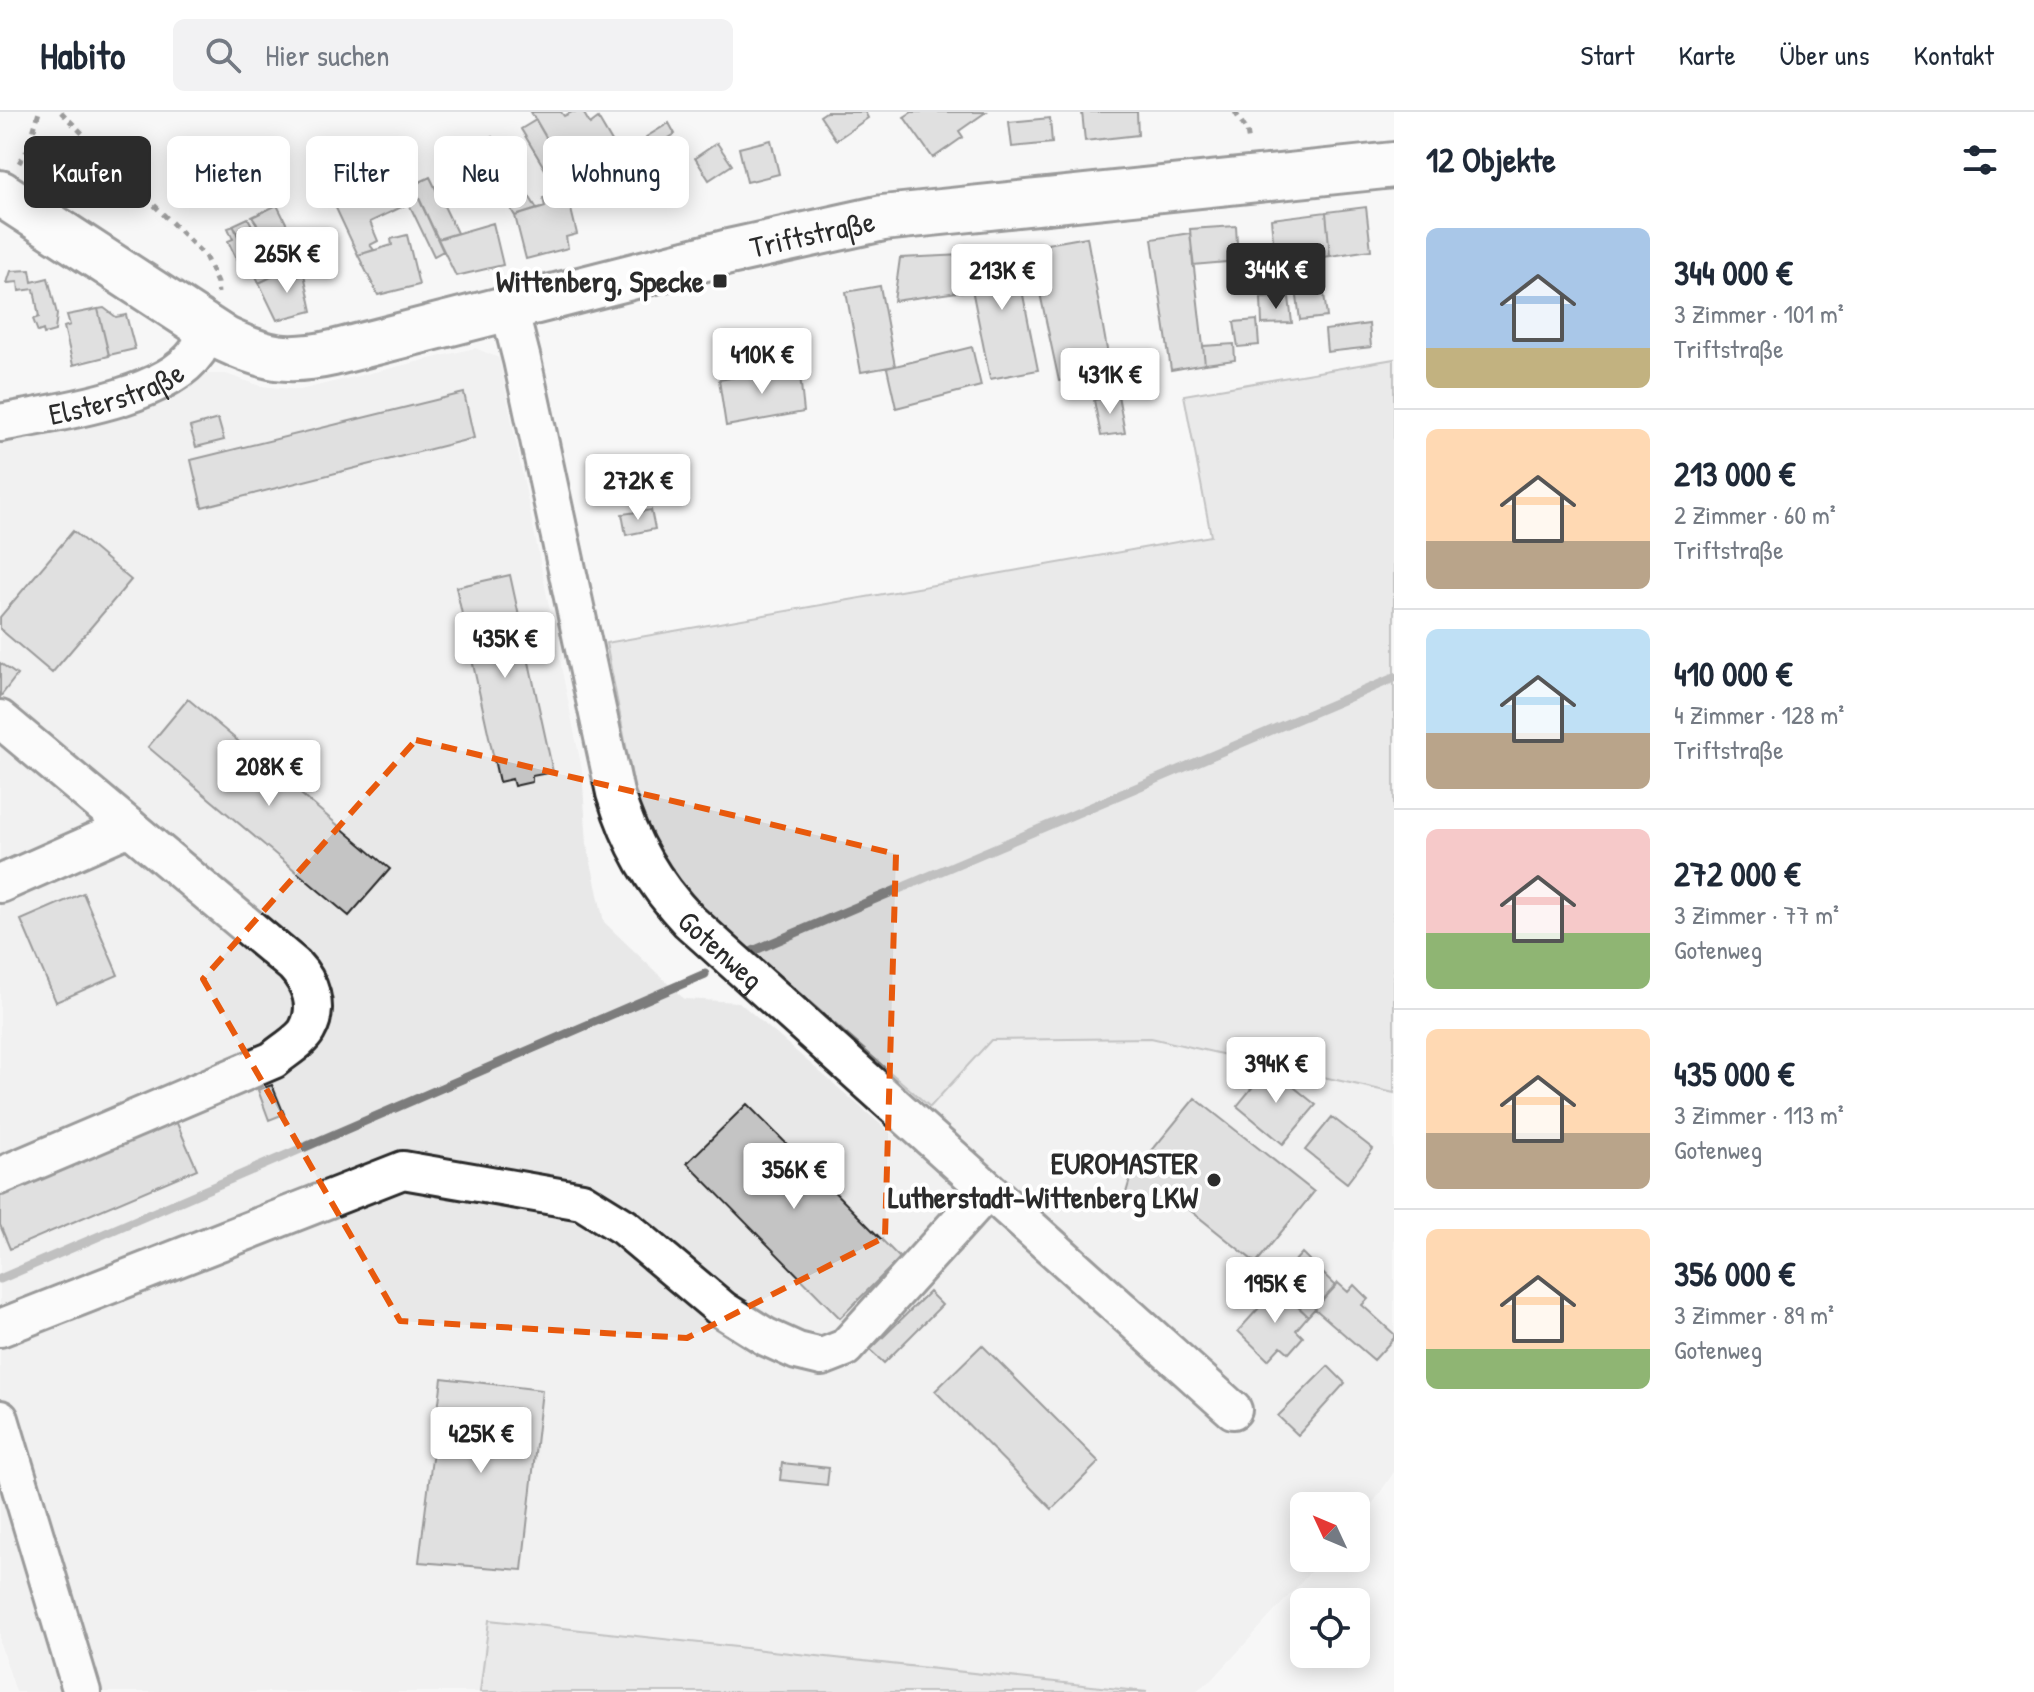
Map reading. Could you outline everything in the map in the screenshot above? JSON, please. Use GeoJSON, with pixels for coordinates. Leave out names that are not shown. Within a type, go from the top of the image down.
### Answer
{"type":"FeatureCollection","features":[{"type":"Feature","properties":{"kind":"main road","name":"Triftstraße"},"geometry":{"type":"LineString","coordinates":[[7,182],[208,329],[257,354],[292,360],[333,353],[729,252],[883,218],[1394,165]]}},
{"type":"Feature","properties":{"kind":"street","name":"Gotenweg"},"geometry":{"type":"LineString","coordinates":[[509,309],[615,793],[622,818],[644,864],[689,921],[1233,1410]]}},
{"type":"Feature","properties":{"kind":"street","name":"Elsterstraße"},"geometry":{"type":"LineString","coordinates":[[0,423],[99,403],[151,385],[187,362],[197,352],[208,329]]}},
{"type":"Feature","properties":{"kind":"street"},"geometry":{"type":"LineString","coordinates":[[0,719],[294,965],[307,978],[313,1013],[307,1031],[273,1060],[0,1176]]}},
{"type":"Feature","properties":{"kind":"street"},"geometry":{"type":"LineString","coordinates":[[0,884],[129,827]]}},
{"type":"Feature","properties":{"kind":"street"},"geometry":{"type":"LineString","coordinates":[[0,1328],[403,1170],[582,1201],[624,1227],[734,1317],[766,1337],[797,1351],[822,1357],[845,1348],[988,1190]]}},
{"type":"Feature","properties":{"kind":"street"},"geometry":{"type":"LineString","coordinates":[[0,1419],[82,1692]]}},
{"type":"Feature","properties":{"kind":"path"},"geometry":{"type":"LineString","coordinates":[[7,182],[28,149],[39,112]]}},
{"type":"Feature","properties":{"kind":"path"},"geometry":{"type":"LineString","coordinates":[[61,112],[205,256],[217,283],[218,298],[208,329]]}},
{"type":"Feature","properties":{"kind":"highlighted area"},"geometry":{"type":"Polygon","coordinates":[[[416,740],[896,854],[885,1237],[687,1338],[400,1321],[203,979],[416,740]]]}},
{"type":"Feature","properties":{"kind":"shaded area"},"geometry":{"type":"Polygon","coordinates":[[[475,348],[499,358],[582,770],[587,844],[604,922],[684,999],[739,1002],[900,1141],[991,1040],[1151,1038],[1394,1093],[1394,1472],[1370,1506],[1370,1492],[1290,1492],[1290,1572],[1310,1572],[1296,1588],[1290,1588],[1290,1594],[1213,1679],[1194,1692],[1147,1692],[490,1620],[480,1692],[16,1692],[0,1643],[0,442],[106,418],[204,374],[226,374],[261,386],[300,390],[475,348]]]}},
{"type":"Feature","properties":{"kind":"shaded area"},"geometry":{"type":"Polygon","coordinates":[[[1394,359],[1394,1093],[1151,1038],[991,1040],[930,1107],[716,920],[685,889],[658,850],[638,808],[606,643],[1211,536],[1184,395],[1394,359]]]}},
{"type":"Feature","properties":{"kind":"shaded area"},"geometry":{"type":"Polygon","coordinates":[[[489,1620],[1147,1692],[480,1692],[489,1620]]]}},
{"type":"Feature","properties":{"kind":"building"},"geometry":{"type":"Polygon","coordinates":[[[531,112],[561,112],[564,116],[583,112],[590,124],[598,118],[609,136],[545,136],[531,112]]]}},
{"type":"Feature","properties":{"kind":"building"},"geometry":{"type":"Polygon","coordinates":[[[826,112],[865,112],[868,118],[836,140],[820,116],[826,112]]]}},
{"type":"Feature","properties":{"kind":"building"},"geometry":{"type":"Polygon","coordinates":[[[912,112],[986,112],[959,131],[963,137],[933,158],[904,117],[912,112]]]}},
{"type":"Feature","properties":{"kind":"building"},"geometry":{"type":"Polygon","coordinates":[[[1082,112],[1137,112],[1138,135],[1085,141],[1082,112]]]}},
{"type":"Feature","properties":{"kind":"building"},"geometry":{"type":"Polygon","coordinates":[[[1050,118],[1052,143],[1012,147],[1009,122],[1050,118]]]}},
{"type":"Feature","properties":{"kind":"building"},"geometry":{"type":"Polygon","coordinates":[[[536,120],[545,136],[543,166],[527,136],[521,129],[536,120]]]}},
{"type":"Feature","properties":{"kind":"building"},"geometry":{"type":"Polygon","coordinates":[[[669,123],[675,134],[672,136],[648,136],[669,123]]]}},
{"type":"Feature","properties":{"kind":"building"},"geometry":{"type":"Polygon","coordinates":[[[771,140],[779,174],[747,182],[739,148],[771,140]]]}},
{"type":"Feature","properties":{"kind":"building"},"geometry":{"type":"Polygon","coordinates":[[[717,143],[732,165],[709,180],[695,158],[717,143]]]}},
{"type":"Feature","properties":{"kind":"building"},"geometry":{"type":"Polygon","coordinates":[[[430,177],[434,185],[434,208],[445,208],[457,233],[438,239],[418,196],[418,183],[430,177]]]}},
{"type":"Feature","properties":{"kind":"building"},"geometry":{"type":"Polygon","coordinates":[[[527,193],[537,209],[515,216],[510,208],[527,208],[527,193]]]}},
{"type":"Feature","properties":{"kind":"building"},"geometry":{"type":"Polygon","coordinates":[[[418,197],[443,251],[434,256],[411,208],[418,208],[418,197]]]}},
{"type":"Feature","properties":{"kind":"building"},"geometry":{"type":"Polygon","coordinates":[[[1366,207],[1371,250],[1330,256],[1326,212],[1366,207]]]}},
{"type":"Feature","properties":{"kind":"building"},"geometry":{"type":"Polygon","coordinates":[[[271,208],[278,208],[295,241],[283,247],[273,226],[261,230],[252,217],[271,208]]]}},
{"type":"Feature","properties":{"kind":"building"},"geometry":{"type":"Polygon","coordinates":[[[336,208],[399,208],[370,222],[378,241],[370,245],[374,250],[358,255],[336,208]]]}},
{"type":"Feature","properties":{"kind":"building"},"geometry":{"type":"Polygon","coordinates":[[[543,208],[571,208],[577,234],[566,237],[568,248],[526,259],[515,216],[543,208]]]}},
{"type":"Feature","properties":{"kind":"building"},"geometry":{"type":"Polygon","coordinates":[[[1326,212],[1330,256],[1289,263],[1287,248],[1274,250],[1271,219],[1326,212]]]}},
{"type":"Feature","properties":{"kind":"building"},"geometry":{"type":"Polygon","coordinates":[[[248,218],[259,234],[277,274],[259,283],[233,225],[248,218]]]}},
{"type":"Feature","properties":{"kind":"building"},"geometry":{"type":"Polygon","coordinates":[[[493,223],[503,265],[456,276],[438,239],[493,223]]]}},
{"type":"Feature","properties":{"kind":"building"},"geometry":{"type":"Polygon","coordinates":[[[234,226],[250,260],[239,265],[228,241],[233,239],[228,228],[234,226]]]}},
{"type":"Feature","properties":{"kind":"building"},"geometry":{"type":"Polygon","coordinates":[[[1236,226],[1238,261],[1193,265],[1190,229],[1236,226]]]}},
{"type":"Feature","properties":{"kind":"building"},"geometry":{"type":"Polygon","coordinates":[[[1190,233],[1205,364],[1171,370],[1152,239],[1190,233]]]}},
{"type":"Feature","properties":{"kind":"building"},"geometry":{"type":"Polygon","coordinates":[[[407,235],[419,285],[378,295],[358,255],[392,245],[391,239],[407,235]]]}},
{"type":"Feature","properties":{"kind":"building"},"geometry":{"type":"Polygon","coordinates":[[[1087,237],[1111,372],[1059,381],[1030,247],[1087,237]]]}},
{"type":"Feature","properties":{"kind":"building"},"geometry":{"type":"Polygon","coordinates":[[[1013,245],[1038,370],[990,379],[965,254],[1013,245]]]}},
{"type":"Feature","properties":{"kind":"building"},"geometry":{"type":"Polygon","coordinates":[[[964,255],[972,290],[894,301],[900,258],[964,255]]]}},
{"type":"Feature","properties":{"kind":"building"},"geometry":{"type":"Polygon","coordinates":[[[287,269],[291,278],[304,274],[312,311],[277,320],[259,283],[287,269]]]}},
{"type":"Feature","properties":{"kind":"building"},"geometry":{"type":"Polygon","coordinates":[[[30,270],[32,282],[48,278],[57,314],[55,331],[38,332],[33,319],[39,317],[34,289],[19,291],[18,282],[7,283],[11,271],[30,270]]]}},
{"type":"Feature","properties":{"kind":"building"},"geometry":{"type":"Polygon","coordinates":[[[880,286],[895,366],[861,372],[846,292],[880,286]]]}},
{"type":"Feature","properties":{"kind":"building"},"geometry":{"type":"Polygon","coordinates":[[[1323,286],[1327,317],[1300,320],[1296,289],[1323,286]]]}},
{"type":"Feature","properties":{"kind":"building"},"geometry":{"type":"Polygon","coordinates":[[[1289,297],[1292,323],[1262,324],[1261,298],[1289,297]]]}},
{"type":"Feature","properties":{"kind":"building"},"geometry":{"type":"Polygon","coordinates":[[[104,308],[116,317],[126,315],[135,349],[109,355],[98,309],[104,308]]]}},
{"type":"Feature","properties":{"kind":"building"},"geometry":{"type":"Polygon","coordinates":[[[98,309],[109,356],[73,365],[64,327],[70,325],[67,315],[98,309]]]}},
{"type":"Feature","properties":{"kind":"building"},"geometry":{"type":"Polygon","coordinates":[[[1257,320],[1259,345],[1238,347],[1234,322],[1257,320]]]}},
{"type":"Feature","properties":{"kind":"building"},"geometry":{"type":"Polygon","coordinates":[[[1369,324],[1371,347],[1327,352],[1325,330],[1369,324]]]}},
{"type":"Feature","properties":{"kind":"building"},"geometry":{"type":"Polygon","coordinates":[[[1234,344],[1235,360],[1205,364],[1203,346],[1234,344]]]}},
{"type":"Feature","properties":{"kind":"building"},"geometry":{"type":"Polygon","coordinates":[[[972,347],[981,386],[896,408],[887,368],[972,347]]]}},
{"type":"Feature","properties":{"kind":"building"},"geometry":{"type":"Polygon","coordinates":[[[799,366],[804,412],[726,426],[719,380],[799,366]]]}},
{"type":"Feature","properties":{"kind":"building"},"geometry":{"type":"Polygon","coordinates":[[[464,393],[474,438],[202,507],[191,460],[464,393]]]}},
{"type":"Feature","properties":{"kind":"building"},"geometry":{"type":"Polygon","coordinates":[[[1118,395],[1125,433],[1101,436],[1094,400],[1118,395]]]}},
{"type":"Feature","properties":{"kind":"building"},"geometry":{"type":"Polygon","coordinates":[[[218,419],[224,440],[196,447],[190,427],[218,419]]]}},
{"type":"Feature","properties":{"kind":"building"},"geometry":{"type":"Polygon","coordinates":[[[651,510],[655,529],[626,535],[622,514],[651,510]]]}},
{"type":"Feature","properties":{"kind":"building"},"geometry":{"type":"Polygon","coordinates":[[[73,531],[131,580],[52,673],[0,629],[0,617],[73,531]]]}},
{"type":"Feature","properties":{"kind":"building"},"geometry":{"type":"Polygon","coordinates":[[[510,575],[553,772],[532,776],[532,782],[514,786],[512,779],[499,782],[456,587],[510,575]]]}},
{"type":"Feature","properties":{"kind":"building"},"geometry":{"type":"Polygon","coordinates":[[[0,663],[17,675],[0,697],[0,663]]]}},
{"type":"Feature","properties":{"kind":"building"},"geometry":{"type":"Polygon","coordinates":[[[188,699],[390,869],[349,916],[148,747],[188,699]]]}},
{"type":"Feature","properties":{"kind":"building"},"geometry":{"type":"Polygon","coordinates":[[[83,893],[118,975],[56,1002],[21,920],[83,893]]]}},
{"type":"Feature","properties":{"kind":"building"},"geometry":{"type":"Polygon","coordinates":[[[1269,1067],[1316,1105],[1283,1144],[1237,1106],[1269,1067]]]}},
{"type":"Feature","properties":{"kind":"building"},"geometry":{"type":"Polygon","coordinates":[[[272,1085],[284,1114],[269,1120],[258,1090],[272,1085]]]}},
{"type":"Feature","properties":{"kind":"building","name":"EUROMASTER Lutherstadt-Wittenberg LKW"},"geometry":{"type":"Polygon","coordinates":[[[1195,1098],[1314,1192],[1256,1263],[1166,1191],[1144,1208],[1126,1193],[1131,1176],[1195,1098]]]}},
{"type":"Feature","properties":{"kind":"building"},"geometry":{"type":"Polygon","coordinates":[[[747,1104],[900,1258],[840,1318],[687,1163],[747,1104]]]}},
{"type":"Feature","properties":{"kind":"building"},"geometry":{"type":"Polygon","coordinates":[[[1332,1117],[1373,1149],[1347,1183],[1305,1150],[1332,1117]]]}},
{"type":"Feature","properties":{"kind":"building"},"geometry":{"type":"Polygon","coordinates":[[[176,1121],[197,1169],[10,1249],[0,1225],[0,1196],[176,1121]]]}},
{"type":"Feature","properties":{"kind":"building"},"geometry":{"type":"Polygon","coordinates":[[[1302,1253],[1336,1286],[1308,1316],[1274,1284],[1302,1253]]]}},
{"type":"Feature","properties":{"kind":"building"},"geometry":{"type":"Polygon","coordinates":[[[1338,1283],[1348,1292],[1354,1285],[1368,1299],[1362,1305],[1394,1334],[1394,1338],[1374,1360],[1315,1309],[1338,1283]]]}},
{"type":"Feature","properties":{"kind":"building"},"geometry":{"type":"Polygon","coordinates":[[[1277,1288],[1308,1316],[1296,1330],[1303,1337],[1289,1353],[1281,1346],[1268,1360],[1238,1331],[1277,1288]]]}},
{"type":"Feature","properties":{"kind":"building"},"geometry":{"type":"Polygon","coordinates":[[[929,1292],[942,1305],[884,1363],[870,1350],[929,1292]]]}},
{"type":"Feature","properties":{"kind":"building"},"geometry":{"type":"Polygon","coordinates":[[[982,1345],[1099,1462],[1052,1509],[935,1391],[982,1345]]]}},
{"type":"Feature","properties":{"kind":"building"},"geometry":{"type":"Polygon","coordinates":[[[1328,1366],[1345,1383],[1298,1435],[1278,1416],[1328,1366]]]}},
{"type":"Feature","properties":{"kind":"building"},"geometry":{"type":"Polygon","coordinates":[[[442,1378],[542,1390],[522,1570],[419,1562],[442,1378]]]}},
{"type":"Feature","properties":{"kind":"building"},"geometry":{"type":"Polygon","coordinates":[[[782,1463],[829,1468],[827,1485],[780,1480],[782,1463]]]}},
{"type":"Feature","properties":{"kind":"waterway"},"geometry":{"type":"LineString","coordinates":[[753,951],[1394,678]]}},
{"type":"Feature","properties":{"kind":"waterway"},"geometry":{"type":"LineString","coordinates":[[0,1279],[705,974]]}},
{"type":"Feature","properties":{"kind":"place","name":"Wittenberg, Specke"},"geometry":{"type":"Point","coordinates":[720,281]}},
{"type":"Feature","properties":{"kind":"place","name":"EUROMASTER Lutherstadt-Wittenberg LKW"},"geometry":{"type":"Point","coordinates":[1214,1180]}}]}
